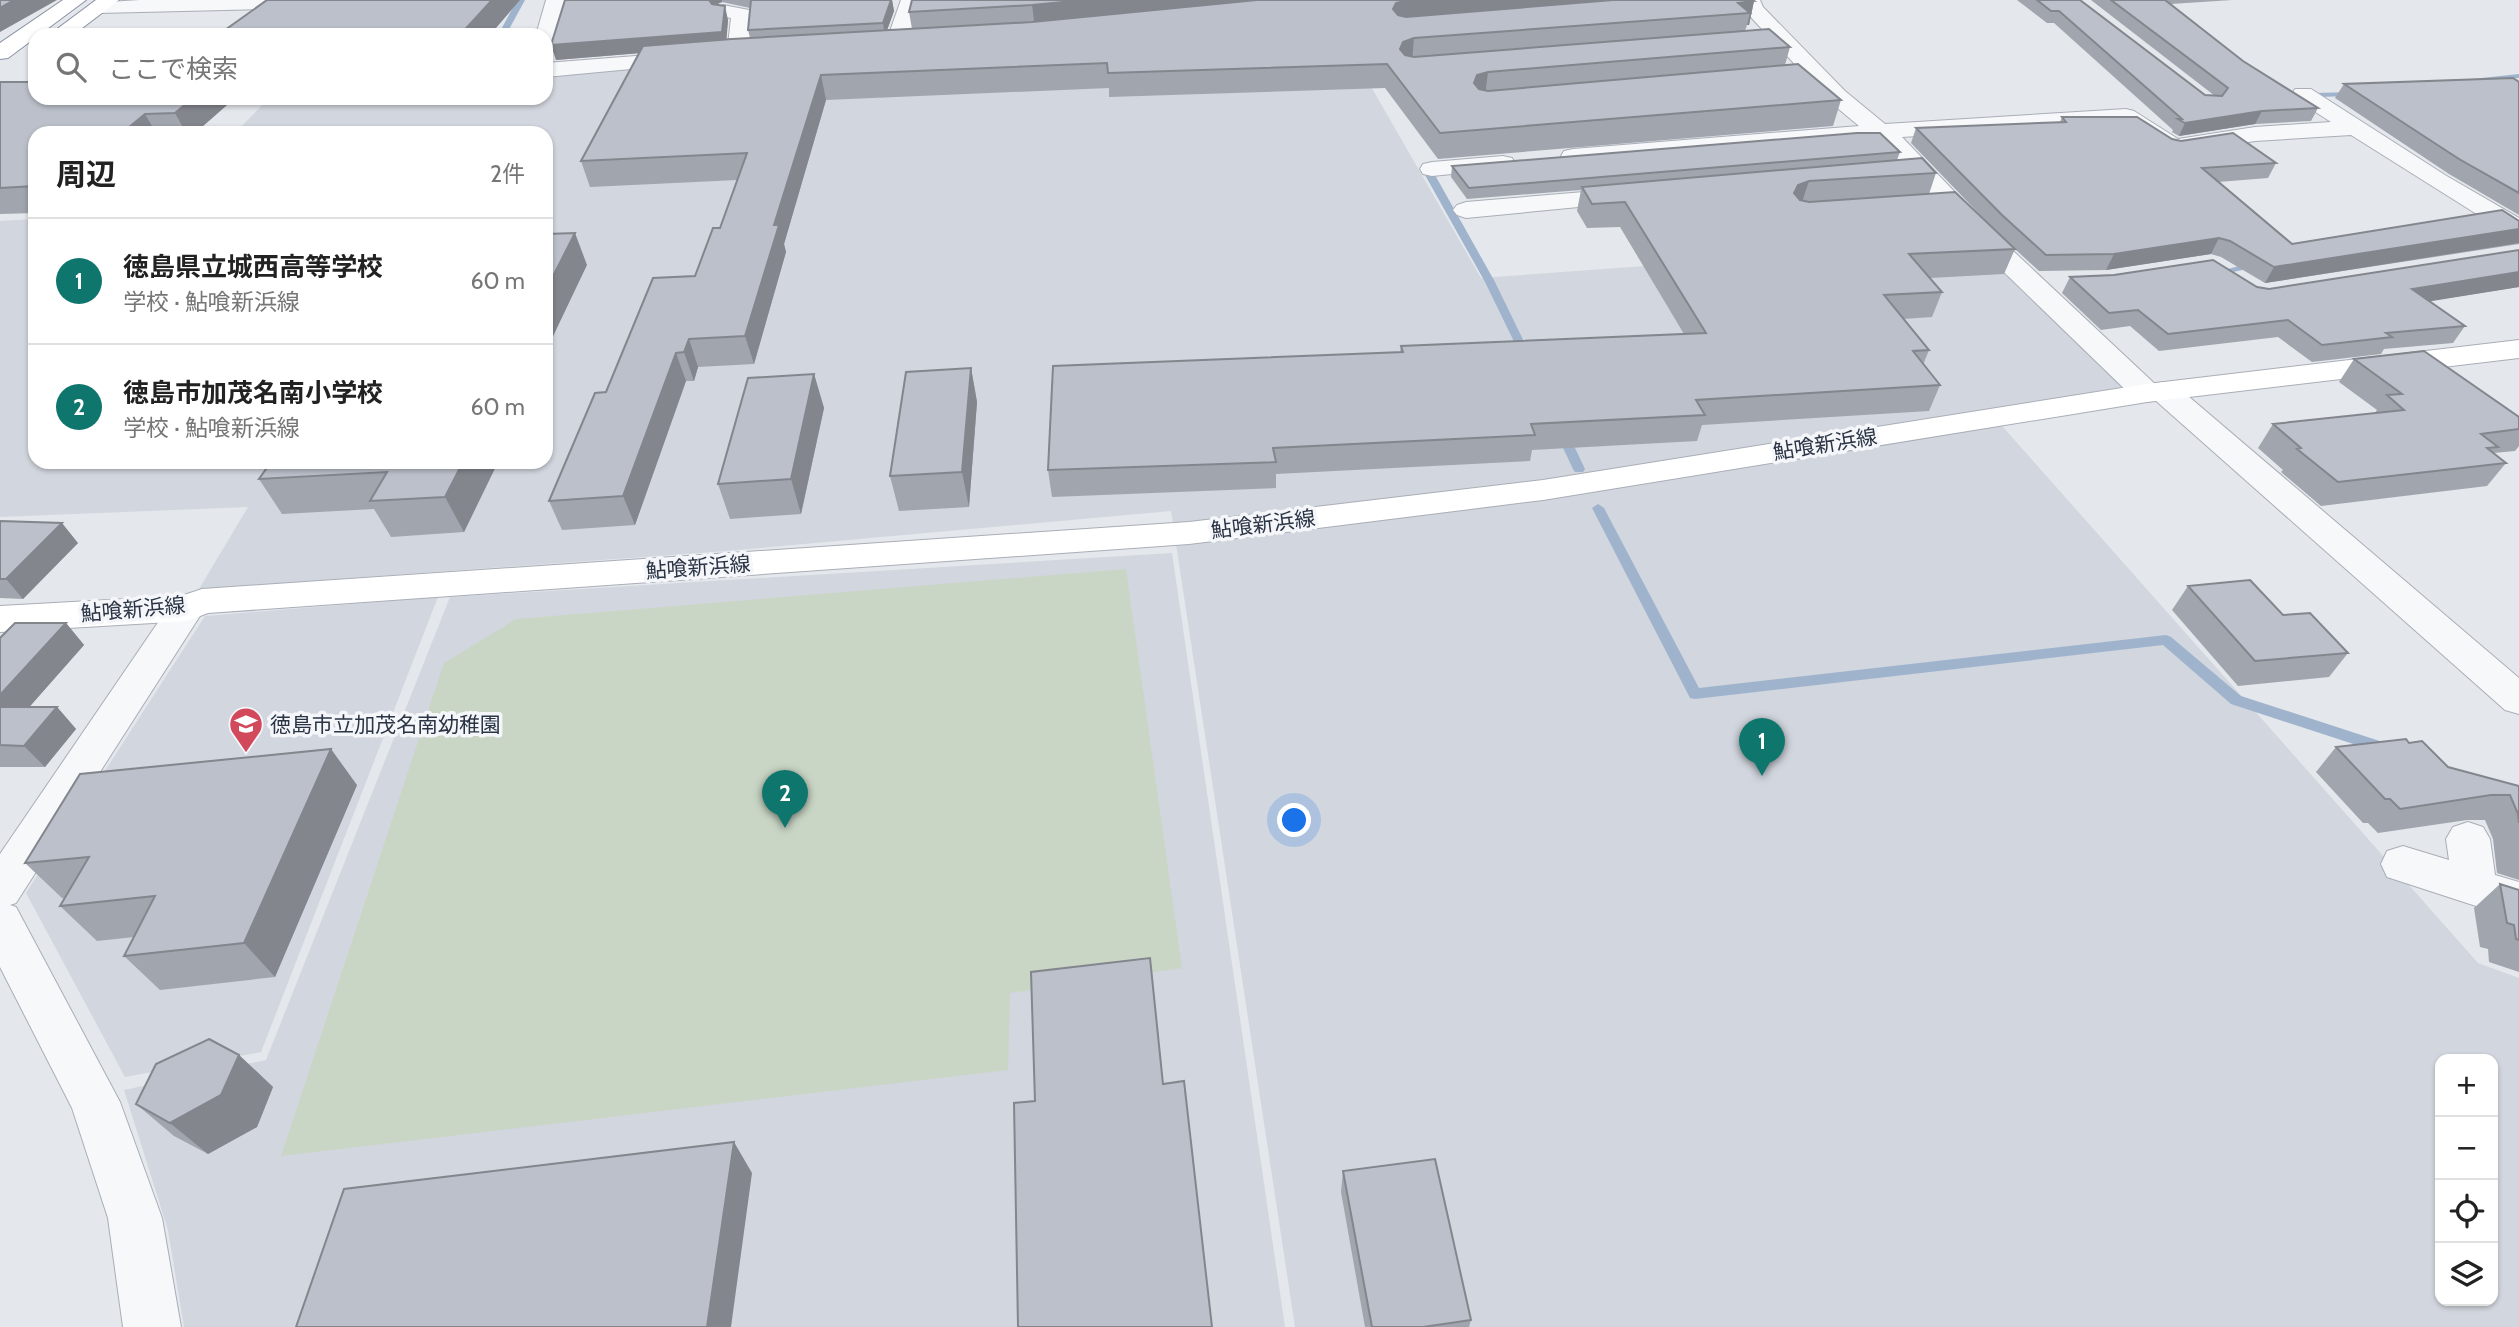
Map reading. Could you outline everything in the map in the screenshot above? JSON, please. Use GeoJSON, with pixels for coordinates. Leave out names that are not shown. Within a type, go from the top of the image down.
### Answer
{"type":"FeatureCollection","features":[{"type":"Feature","properties":{"kind":"main road"},"geometry":{"type":"LineString","coordinates":[[36,28],[76,0]]}},
{"type":"Feature","properties":{"kind":"main road"},"geometry":{"type":"LineString","coordinates":[[69,28],[104,4]]}},
{"type":"Feature","properties":{"kind":"main road"},"geometry":{"type":"LineString","coordinates":[[0,53],[28,33]]}},
{"type":"Feature","properties":{"kind":"main road"},"geometry":{"type":"LineString","coordinates":[[0,75],[28,57]]}},
{"type":"Feature","properties":{"kind":"main road","name":"鮎喰新浜線"},"geometry":{"type":"LineString","coordinates":[[0,619],[187,608],[202,601],[1189,533],[1542,490],[2155,392],[2519,349]]}},
{"type":"Feature","properties":{"kind":"street"},"geometry":{"type":"LineString","coordinates":[[104,4],[394,0]]}},
{"type":"Feature","properties":{"kind":"street"},"geometry":{"type":"LineString","coordinates":[[549,28],[556,0]]}},
{"type":"Feature","properties":{"kind":"street"},"geometry":{"type":"LineString","coordinates":[[870,47],[906,45],[911,0]]}},
{"type":"Feature","properties":{"kind":"street"},"geometry":{"type":"LineString","coordinates":[[1746,2],[1838,96],[1880,131],[2032,283],[2155,392],[2519,700]]}},
{"type":"Feature","properties":{"kind":"street"},"geometry":{"type":"LineString","coordinates":[[723,11],[742,14],[738,54]]}},
{"type":"Feature","properties":{"kind":"street"},"geometry":{"type":"LineString","coordinates":[[1759,44],[1786,42]]}},
{"type":"Feature","properties":{"kind":"street"},"geometry":{"type":"LineString","coordinates":[[553,69],[765,52]]}},
{"type":"Feature","properties":{"kind":"street"},"geometry":{"type":"LineString","coordinates":[[1793,79],[1820,77]]}},
{"type":"Feature","properties":{"kind":"street"},"geometry":{"type":"LineString","coordinates":[[2303,94],[2519,229]]}},
{"type":"Feature","properties":{"kind":"street"},"geometry":{"type":"LineString","coordinates":[[1555,158],[1880,131],[2126,116],[2174,147],[2255,134],[2356,128]]}},
{"type":"Feature","properties":{"kind":"street"},"geometry":{"type":"LineString","coordinates":[[1432,169],[1528,160]]}},
{"type":"Feature","properties":{"kind":"street"},"geometry":{"type":"LineString","coordinates":[[1894,173],[1921,171]]}},
{"type":"Feature","properties":{"kind":"street"},"geometry":{"type":"LineString","coordinates":[[1466,210],[1659,194]]}},
{"type":"Feature","properties":{"kind":"street"},"geometry":{"type":"LineString","coordinates":[[1926,207],[1953,205]]}},
{"type":"Feature","properties":{"kind":"street"},"geometry":{"type":"LineString","coordinates":[[2032,283],[2069,282]]}},
{"type":"Feature","properties":{"kind":"street"},"geometry":{"type":"LineString","coordinates":[[0,890],[187,608]]}},
{"type":"Feature","properties":{"kind":"street"},"geometry":{"type":"LineString","coordinates":[[2469,839],[2475,887]]}},
{"type":"Feature","properties":{"kind":"street"},"geometry":{"type":"LineString","coordinates":[[2403,864],[2519,901]]}},
{"type":"Feature","properties":{"kind":"street"},"geometry":{"type":"LineString","coordinates":[[0,921],[95,1102],[135,1218],[152,1327]]}},
{"type":"Feature","properties":{"kind":"shaded area"},"geometry":{"type":"Polygon","coordinates":[[[1331,17],[1481,278],[1976,242],[2112,369],[2122,387],[1988,410],[2478,963],[2519,978],[2519,1327],[1295,1327],[1171,511],[727,551],[199,589],[248,507],[0,517],[0,221],[28,219],[28,469],[553,469],[553,126],[242,126],[262,105],[553,105],[553,74],[1331,17]]]}},
{"type":"Feature","properties":{"kind":"shaded area"},"geometry":{"type":"Polygon","coordinates":[[[1172,553],[1285,1327],[184,1327],[168,1230],[124,1090],[266,1060],[450,597],[1172,553]]]}},
{"type":"Feature","properties":{"kind":"shaded area","name":"徳島市立加茂名南幼稚園"},"geometry":{"type":"Polygon","coordinates":[[[438,597],[261,1052],[125,1077],[26,893],[205,616],[438,597]]]}},
{"type":"Feature","properties":{"kind":"green space"},"geometry":{"type":"Polygon","coordinates":[[[1126,569],[1182,968],[1010,993],[1008,1070],[281,1156],[444,663],[516,619],[1126,569]]]}},
{"type":"Feature","properties":{"kind":"building"},"geometry":{"type":"Polygon","coordinates":[[[0,0],[14,0],[0,8],[0,0]]]}},
{"type":"Feature","properties":{"kind":"building"},"geometry":{"type":"Polygon","coordinates":[[[267,0],[492,0],[466,28],[228,28],[267,0]]]}},
{"type":"Feature","properties":{"kind":"building"},"geometry":{"type":"Polygon","coordinates":[[[565,0],[709,0],[712,4],[725,6],[722,32],[553,45],[565,0]]]}},
{"type":"Feature","properties":{"kind":"building"},"geometry":{"type":"Polygon","coordinates":[[[751,0],[891,0],[883,23],[748,30],[751,0]]]}},
{"type":"Feature","properties":{"kind":"building"},"geometry":{"type":"Polygon","coordinates":[[[912,0],[1084,0],[909,12],[912,0]]]}},
{"type":"Feature","properties":{"kind":"building"},"geometry":{"type":"Polygon","coordinates":[[[1257,0],[1408,0],[1396,3],[1393,9],[1398,15],[1406,17],[1613,0],[1752,0],[1754,1],[1738,3],[1750,13],[1414,38],[1403,42],[1400,49],[1405,55],[1414,57],[1769,29],[1790,47],[1488,72],[1477,75],[1474,83],[1479,89],[1488,91],[1798,64],[1841,100],[1440,133],[1387,64],[1108,73],[1107,63],[821,75],[774,225],[779,225],[745,336],[689,339],[684,352],[676,353],[623,496],[549,501],[595,393],[606,392],[653,278],[695,276],[713,228],[720,228],[747,153],[581,161],[643,46],[1032,22],[1257,0]]]}},
{"type":"Feature","properties":{"kind":"building"},"geometry":{"type":"Polygon","coordinates":[[[2037,0],[2080,0],[2205,95],[2222,96],[2228,88],[2111,0],[2165,0],[2243,61],[2318,108],[2262,111],[2185,123],[2059,11],[2051,11],[2037,0]]]}},
{"type":"Feature","properties":{"kind":"building"},"geometry":{"type":"Polygon","coordinates":[[[2513,78],[2519,82],[2519,193],[2459,159],[2344,84],[2513,78]]]}},
{"type":"Feature","properties":{"kind":"building"},"geometry":{"type":"Polygon","coordinates":[[[0,82],[28,82],[28,105],[185,105],[175,113],[145,114],[130,126],[28,126],[28,186],[0,188],[0,82]]]}},
{"type":"Feature","properties":{"kind":"building"},"geometry":{"type":"Polygon","coordinates":[[[2062,117],[2137,117],[2172,139],[2181,141],[2233,133],[2276,163],[2202,168],[2292,244],[2502,210],[2519,221],[2519,229],[2274,267],[2230,241],[2219,238],[2114,254],[2046,255],[2002,215],[1916,128],[2066,122],[2062,117]]]}},
{"type":"Feature","properties":{"kind":"building"},"geometry":{"type":"Polygon","coordinates":[[[1880,133],[1900,152],[1469,188],[1452,166],[1880,133]]]}},
{"type":"Feature","properties":{"kind":"building"},"geometry":{"type":"Polygon","coordinates":[[[1922,158],[1936,173],[1809,181],[1798,185],[1794,193],[1800,200],[1809,202],[1955,192],[2015,249],[1909,254],[1942,292],[1884,295],[1929,350],[1913,351],[1940,385],[1696,400],[1705,415],[1531,424],[1535,435],[1273,448],[1276,462],[1048,470],[1053,366],[1403,352],[1401,346],[1706,333],[1625,202],[1592,204],[1582,187],[1922,158]]]}},
{"type":"Feature","properties":{"kind":"building"},"geometry":{"type":"Polygon","coordinates":[[[575,233],[553,276],[553,234],[575,233]]]}},
{"type":"Feature","properties":{"kind":"building"},"geometry":{"type":"Polygon","coordinates":[[[2519,250],[2519,272],[2412,289],[2465,326],[2386,333],[2392,337],[2322,345],[2288,320],[2168,334],[2138,310],[2109,313],[2070,277],[2114,275],[2213,260],[2257,287],[2269,289],[2519,250]]]}},
{"type":"Feature","properties":{"kind":"building"},"geometry":{"type":"Polygon","coordinates":[[[2424,351],[2519,417],[2519,429],[2481,434],[2498,447],[2487,448],[2506,463],[2338,482],[2297,449],[2301,448],[2273,424],[2404,410],[2387,395],[2402,394],[2354,359],[2424,351]]]}},
{"type":"Feature","properties":{"kind":"building"},"geometry":{"type":"Polygon","coordinates":[[[971,368],[962,472],[890,476],[906,372],[971,368]]]}},
{"type":"Feature","properties":{"kind":"building"},"geometry":{"type":"Polygon","coordinates":[[[814,374],[791,479],[718,484],[748,378],[814,374]]]}},
{"type":"Feature","properties":{"kind":"building"},"geometry":{"type":"Polygon","coordinates":[[[266,469],[459,469],[445,497],[370,501],[387,472],[259,479],[266,469]]]}},
{"type":"Feature","properties":{"kind":"building"},"geometry":{"type":"Polygon","coordinates":[[[0,521],[62,523],[6,579],[0,579],[0,521]]]}},
{"type":"Feature","properties":{"kind":"building"},"geometry":{"type":"Polygon","coordinates":[[[2250,580],[2283,615],[2310,613],[2348,653],[2255,661],[2188,586],[2250,580]]]}},
{"type":"Feature","properties":{"kind":"building"},"geometry":{"type":"Polygon","coordinates":[[[15,623],[66,623],[0,695],[0,638],[15,623]]]}},
{"type":"Feature","properties":{"kind":"building"},"geometry":{"type":"Polygon","coordinates":[[[0,707],[57,707],[24,746],[0,745],[0,707]]]}},
{"type":"Feature","properties":{"kind":"building"},"geometry":{"type":"Polygon","coordinates":[[[2406,739],[2409,743],[2422,741],[2448,767],[2519,786],[2519,823],[2510,795],[2491,795],[2400,809],[2390,799],[2385,799],[2336,747],[2406,739]]]}},
{"type":"Feature","properties":{"kind":"building"},"geometry":{"type":"Polygon","coordinates":[[[331,749],[244,943],[124,956],[155,896],[60,906],[89,857],[25,863],[80,774],[331,749]]]}},
{"type":"Feature","properties":{"kind":"building"},"geometry":{"type":"Polygon","coordinates":[[[2500,884],[2519,890],[2519,940],[2516,939],[2514,925],[2507,923],[2500,884]]]}},
{"type":"Feature","properties":{"kind":"building"},"geometry":{"type":"Polygon","coordinates":[[[1150,958],[1163,1084],[1184,1081],[1212,1327],[1018,1327],[1014,1103],[1035,1101],[1031,972],[1150,958]]]}},
{"type":"Feature","properties":{"kind":"building"},"geometry":{"type":"Polygon","coordinates":[[[209,1039],[239,1055],[221,1095],[170,1123],[136,1104],[156,1064],[209,1039]]]}},
{"type":"Feature","properties":{"kind":"building"},"geometry":{"type":"Polygon","coordinates":[[[734,1142],[707,1327],[296,1327],[344,1189],[734,1142]]]}},
{"type":"Feature","properties":{"kind":"building"},"geometry":{"type":"Polygon","coordinates":[[[1435,1159],[1471,1320],[1423,1327],[1372,1327],[1343,1171],[1435,1159]]]}},
{"type":"Feature","properties":{"kind":"waterway"},"geometry":{"type":"LineString","coordinates":[[506,28],[521,0]]}},
{"type":"Feature","properties":{"kind":"waterway"},"geometry":{"type":"LineString","coordinates":[[2472,81],[2519,76]]}},
{"type":"Feature","properties":{"kind":"waterway"},"geometry":{"type":"LineString","coordinates":[[2314,95],[2354,94]]}},
{"type":"Feature","properties":{"kind":"waterway"},"geometry":{"type":"LineString","coordinates":[[1430,175],[1490,282],[1526,356]]}},
{"type":"Feature","properties":{"kind":"waterway"},"geometry":{"type":"LineString","coordinates":[[2233,269],[2257,264]]}},
{"type":"Feature","properties":{"kind":"waterway"},"geometry":{"type":"LineString","coordinates":[[1561,431],[1579,469]]}},
{"type":"Feature","properties":{"kind":"waterway"},"geometry":{"type":"LineString","coordinates":[[1598,508],[1695,694],[2166,640],[2236,700],[2387,749]]}},
{"type":"Feature","properties":{"kind":"place","name":"徳島市立加茂名南幼稚園"},"geometry":{"type":"Point","coordinates":[246,754]}},
{"type":"Feature","properties":{"kind":"place","name":"徳島県立城西高等学校"},"geometry":{"type":"Point","coordinates":[1762,776]}},
{"type":"Feature","properties":{"kind":"place","name":"徳島市加茂名南小学校"},"geometry":{"type":"Point","coordinates":[785,828]}}]}
